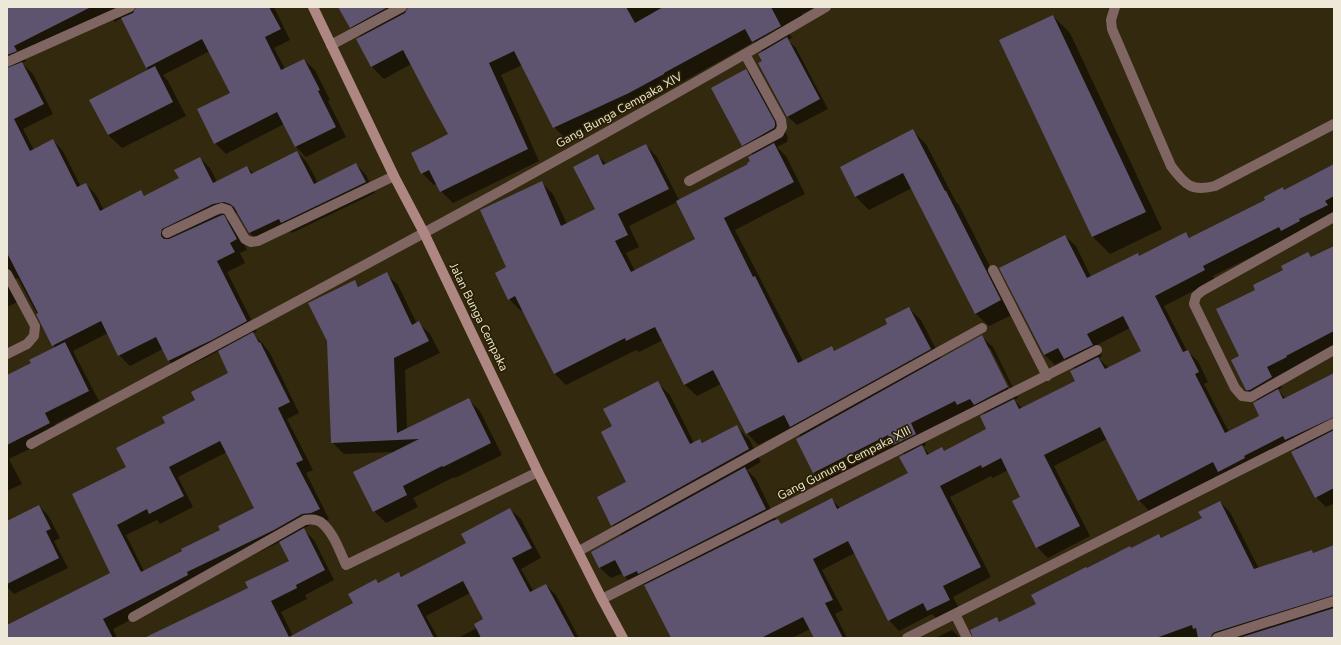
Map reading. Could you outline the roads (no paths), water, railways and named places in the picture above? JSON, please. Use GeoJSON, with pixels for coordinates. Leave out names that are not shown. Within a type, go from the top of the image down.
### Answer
{"type":"FeatureCollection","features":[{"type":"Feature","properties":{"kind":"street"},"geometry":{"type":"LineString","coordinates":[[7,62],[130,7]]}},
{"type":"Feature","properties":{"kind":"street","name":"Jalan Bunga Cempaka"},"geometry":{"type":"LineString","coordinates":[[313,7],[538,472],[623,638]]}},
{"type":"Feature","properties":{"kind":"street"},"geometry":{"type":"LineString","coordinates":[[331,45],[402,7]]}},
{"type":"Feature","properties":{"kind":"street","name":"Gang Bunga Cempaka XIV"},"geometry":{"type":"LineString","coordinates":[[31,444],[424,234],[826,7]]}},
{"type":"Feature","properties":{"kind":"street"},"geometry":{"type":"LineString","coordinates":[[1115,7],[1111,20],[1112,29],[1171,166],[1181,179],[1191,187],[1204,189],[1216,186],[1334,124]]}},
{"type":"Feature","properties":{"kind":"street"},"geometry":{"type":"LineString","coordinates":[[689,181],[779,133],[782,127],[781,120],[745,54]]}},
{"type":"Feature","properties":{"kind":"street"},"geometry":{"type":"LineString","coordinates":[[167,233],[222,208],[228,210],[245,239],[251,242],[258,241],[394,176]]}},
{"type":"Feature","properties":{"kind":"street"},"geometry":{"type":"LineString","coordinates":[[1334,217],[1202,291],[1196,296],[1194,304],[1235,388],[1242,396],[1251,397],[1334,350]]}},
{"type":"Feature","properties":{"kind":"street"},"geometry":{"type":"LineString","coordinates":[[993,270],[1047,376]]}},
{"type":"Feature","properties":{"kind":"street"},"geometry":{"type":"LineString","coordinates":[[7,274],[35,326],[34,336],[27,344],[7,354]]}},
{"type":"Feature","properties":{"kind":"street"},"geometry":{"type":"LineString","coordinates":[[579,551],[982,328]]}},
{"type":"Feature","properties":{"kind":"street","name":"Gang Gunung Cempaka XIII"},"geometry":{"type":"LineString","coordinates":[[602,599],[1097,350]]}},
{"type":"Feature","properties":{"kind":"street"},"geometry":{"type":"LineString","coordinates":[[906,638],[1334,423]]}},
{"type":"Feature","properties":{"kind":"street"},"geometry":{"type":"LineString","coordinates":[[133,617],[306,520],[313,518],[323,523],[331,535],[346,565],[538,472]]}},
{"type":"Feature","properties":{"kind":"street"},"geometry":{"type":"LineString","coordinates":[[1217,638],[1334,601]]}},
{"type":"Feature","properties":{"kind":"street"},"geometry":{"type":"LineString","coordinates":[[955,614],[967,638]]}}]}
